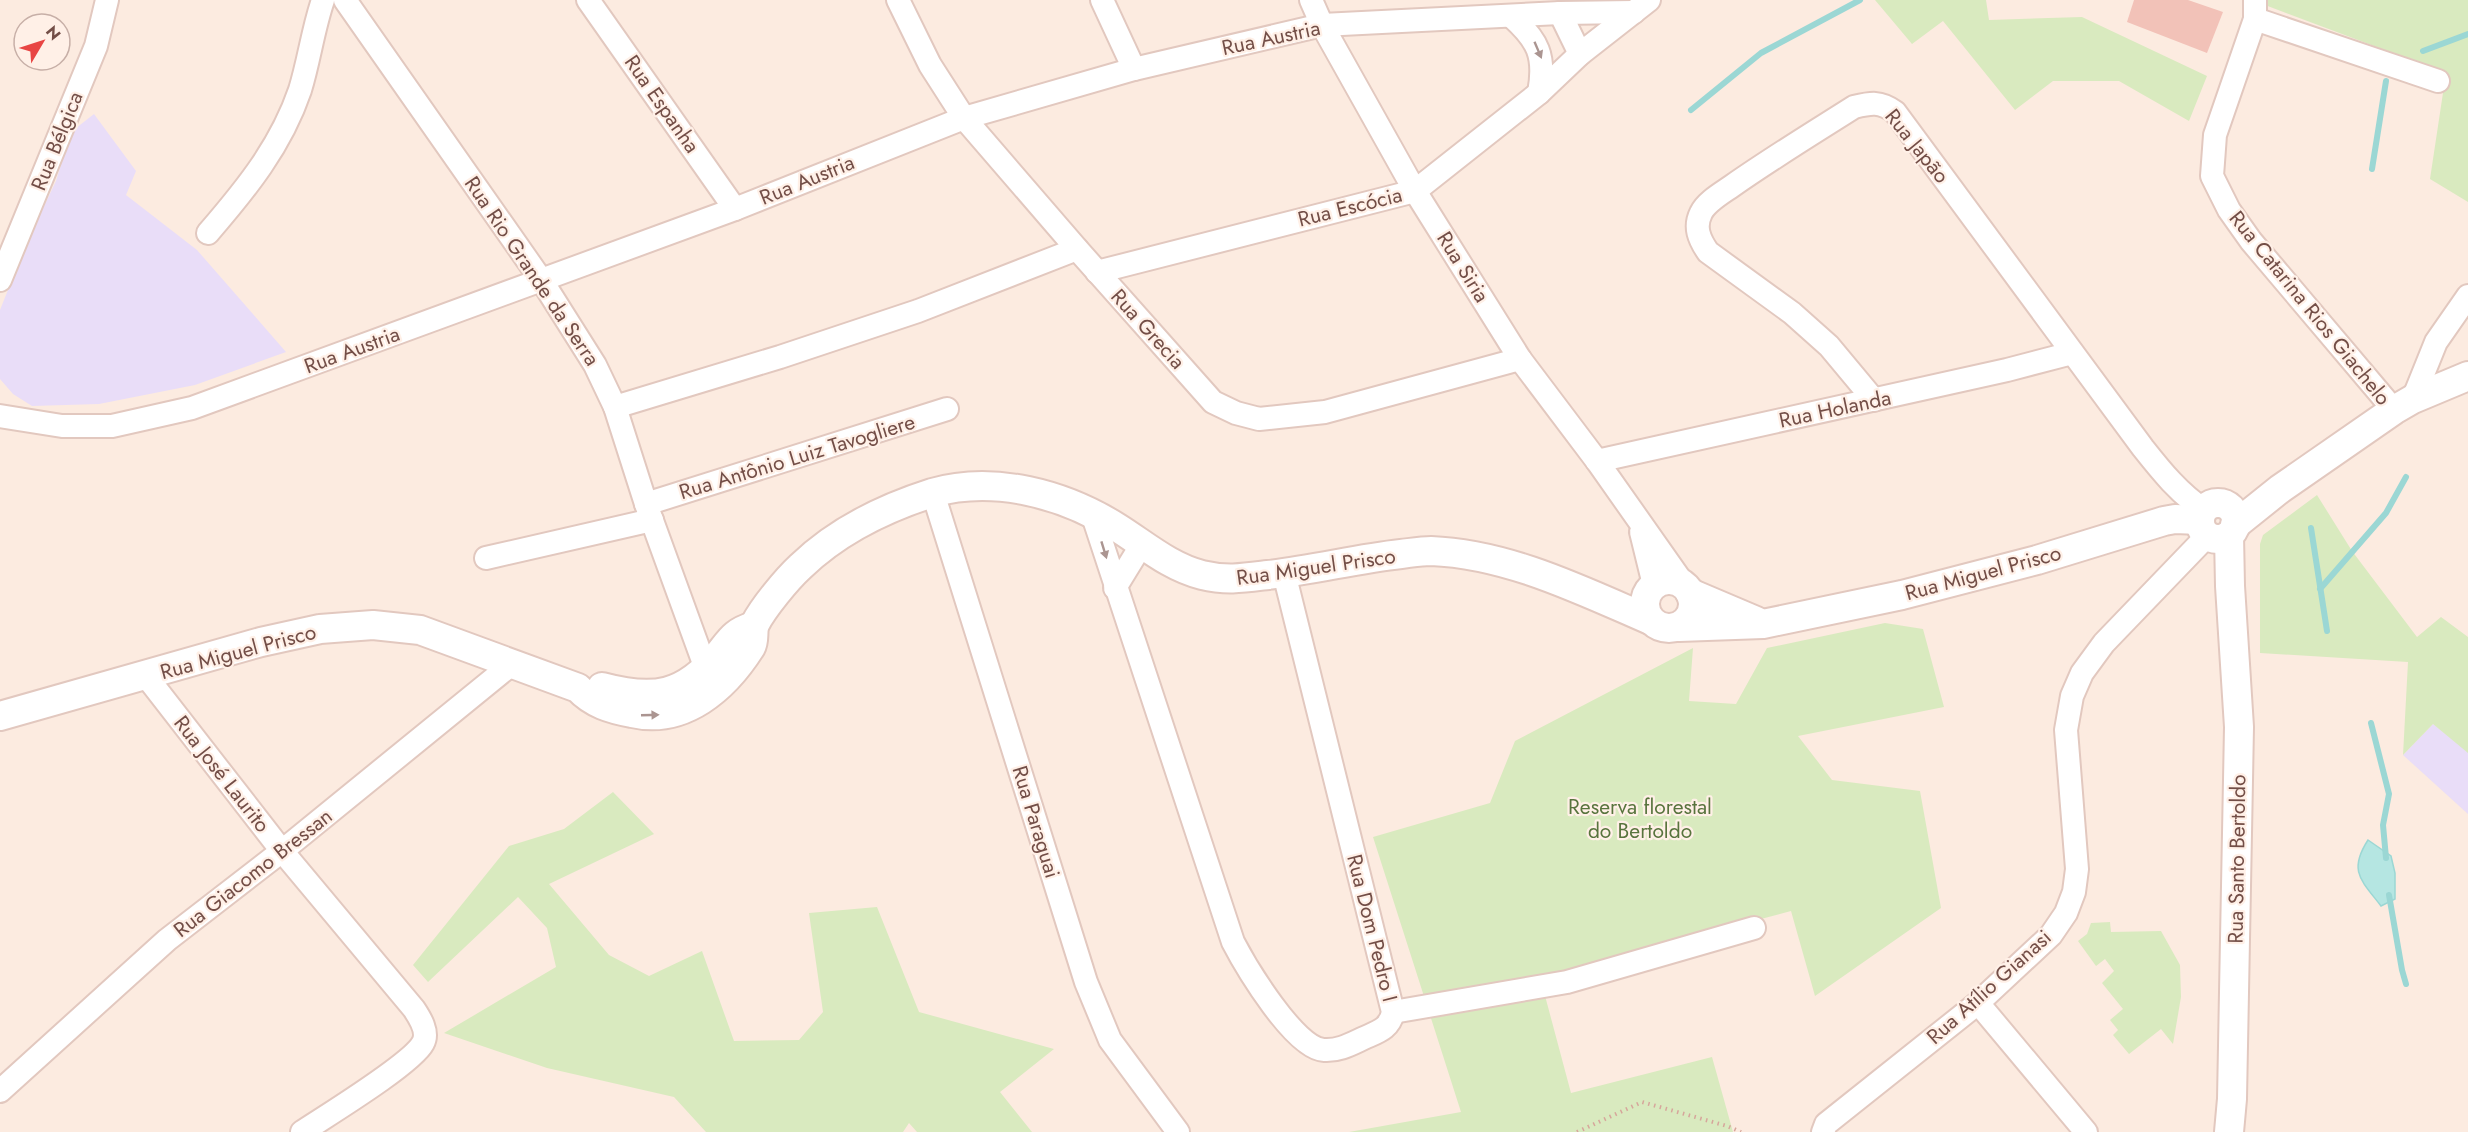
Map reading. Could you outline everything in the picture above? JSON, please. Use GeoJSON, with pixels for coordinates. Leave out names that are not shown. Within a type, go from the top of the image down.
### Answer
{"type":"FeatureCollection","features":[{"type":"Feature","properties":{"kind":"street","name":"Rua Bélgica"},"geometry":{"type":"LineString","coordinates":[[0,280],[96,46],[107,0]]}},
{"type":"Feature","properties":{"kind":"street"},"geometry":{"type":"LineString","coordinates":[[208,233],[253,180],[286,125],[300,89],[323,0]]}},
{"type":"Feature","properties":{"kind":"street","name":"Rua Rio Grande da Serra"},"geometry":{"type":"LineString","coordinates":[[345,0],[542,280],[587,349],[615,407],[649,512],[706,669]]}},
{"type":"Feature","properties":{"kind":"street","name":"Rua Espanha"},"geometry":{"type":"LineString","coordinates":[[588,0],[735,208]]}},
{"type":"Feature","properties":{"kind":"street","name":"Rua Grecia"},"geometry":{"type":"LineString","coordinates":[[898,0],[930,65],[964,118],[1213,402],[1236,414],[1258,419],[1325,412],[1520,359]]}},
{"type":"Feature","properties":{"kind":"street"},"geometry":{"type":"LineString","coordinates":[[1102,0],[1134,69]]}},
{"type":"Feature","properties":{"kind":"street","name":"Rua Siria"},"geometry":{"type":"LineString","coordinates":[[1311,0],[1322,25],[1415,191],[1520,359],[1597,461],[1688,589]]}},
{"type":"Feature","properties":{"kind":"street","name":"Rua Austria"},"geometry":{"type":"LineString","coordinates":[[0,416],[62,426],[112,426],[192,408],[735,208],[964,118],[1134,69],[1322,25],[1510,16],[1642,6]]}},
{"type":"Feature","properties":{"kind":"street","name":"Rua Escócia"},"geometry":{"type":"LineString","coordinates":[[1097,272],[1415,191],[1539,93],[1580,54],[1642,6]]}},
{"type":"Feature","properties":{"kind":"street"},"geometry":{"type":"LineString","coordinates":[[2255,9],[2438,81]]}},
{"type":"Feature","properties":{"kind":"street","name":"Rua Catarina Rios Giachelo"},"geometry":{"type":"LineString","coordinates":[[2255,9],[2215,135],[2212,176],[2229,210],[2251,241],[2404,404]]}},
{"type":"Feature","properties":{"kind":"street"},"geometry":{"type":"LineString","coordinates":[[1560,13],[1580,54]]}},
{"type":"Feature","properties":{"kind":"street"},"geometry":{"type":"LineString","coordinates":[[1510,16],[1527,30],[1538,47],[1543,73],[1539,93]]}},
{"type":"Feature","properties":{"kind":"street","name":"Rua Japão"},"geometry":{"type":"LineString","coordinates":[[1874,400],[1829,346],[1792,314],[1708,252],[1700,241],[1696,226],[1701,211],[1762,165],[1854,107],[1870,103],[1883,104],[1895,112],[2072,353],[2172,484],[2216,524]]}},
{"type":"Feature","properties":{"kind":"street"},"geometry":{"type":"LineString","coordinates":[[615,407],[780,357],[918,311],[1077,249]]}},
{"type":"Feature","properties":{"kind":"street"},"geometry":{"type":"LineString","coordinates":[[2404,404],[2436,342],[2468,296]]}},
{"type":"Feature","properties":{"kind":"street","name":"Rua Holanda"},"geometry":{"type":"LineString","coordinates":[[1597,461],[2007,370],[2072,353]]}},
{"type":"Feature","properties":{"kind":"street","name":"Rua Miguel Prisco"},"geometry":{"type":"LineString","coordinates":[[0,716],[261,642],[320,629],[373,625],[420,630],[578,688],[590,700],[640,715],[659,715],[685,710],[708,696],[738,664],[753,644],[754,626],[787,580],[832,539],[880,514],[933,493],[986,485],[1049,497],[1077,505],[1168,561],[1198,574],[1227,580],[1429,551],[1483,558],[1536,573],[1584,591],[1663,628],[1763,624],[1913,592],[2037,560],[2164,521],[2187,519],[2216,524],[2280,489],[2404,404],[2468,376]]}},
{"type":"Feature","properties":{"kind":"street","name":"Rua Antônio Luiz Tavogliere"},"geometry":{"type":"LineString","coordinates":[[486,558],[649,512],[947,409]]}},
{"type":"Feature","properties":{"kind":"street","name":"Rua Paraguai"},"geometry":{"type":"LineString","coordinates":[[933,493],[1090,990],[1110,1040],[1178,1132]]}},
{"type":"Feature","properties":{"kind":"street","name":"Rua Dom Pedro I"},"geometry":{"type":"LineString","coordinates":[[1092,513],[1233,942],[1246,967],[1304,1041],[1322,1050],[1342,1048],[1382,1030],[1390,1024],[1393,1012],[1284,573]]}},
{"type":"Feature","properties":{"kind":"street","name":"Rua Siria"},"geometry":{"type":"LineString","coordinates":[[1638,519],[1651,588]]}},
{"type":"Feature","properties":{"kind":"street","name":"Rua Santo Bertoldo"},"geometry":{"type":"LineString","coordinates":[[2216,524],[2230,586],[2240,727],[2232,1099],[2229,1132]]}},
{"type":"Feature","properties":{"kind":"street","name":"Rua Atílio Gianasi"},"geometry":{"type":"LineString","coordinates":[[1825,1128],[1978,1003],[2051,934],[2066,913],[2074,891],[2077,869],[2066,730],[2072,696],[2082,673],[2104,644],[2216,524]]}},
{"type":"Feature","properties":{"kind":"street"},"geometry":{"type":"LineString","coordinates":[[1115,588],[1142,544]]}},
{"type":"Feature","properties":{"kind":"street","name":"Rua Miguel Prisco"},"geometry":{"type":"LineString","coordinates":[[1584,591],[1651,588],[1670,580],[1763,624]]}},
{"type":"Feature","properties":{"kind":"street"},"geometry":{"type":"LineString","coordinates":[[1650,620],[1644,606],[1651,588]]}},
{"type":"Feature","properties":{"kind":"street"},"geometry":{"type":"LineString","coordinates":[[1678,627],[1690,617],[1693,609],[1688,589]]}},
{"type":"Feature","properties":{"kind":"street","name":"Rua Miguel Prisco"},"geometry":{"type":"LineString","coordinates":[[578,688],[596,685],[640,695],[658,694],[685,685],[706,669],[738,631],[754,626]]}},
{"type":"Feature","properties":{"kind":"street","name":"Rua Giacomo Bressan"},"geometry":{"type":"LineString","coordinates":[[0,1090],[167,940],[282,851],[513,663]]}},
{"type":"Feature","properties":{"kind":"street","name":"Rua José Laurito"},"geometry":{"type":"LineString","coordinates":[[146,676],[282,851],[414,1009],[422,1022],[425,1036],[419,1048],[403,1063],[302,1132]]}},
{"type":"Feature","properties":{"kind":"street"},"geometry":{"type":"LineString","coordinates":[[1393,1012],[1567,982],[1754,928]]}},
{"type":"Feature","properties":{"kind":"street"},"geometry":{"type":"LineString","coordinates":[[1978,1003],[2086,1132]]}},
{"type":"Feature","properties":{"kind":"path"},"geometry":{"type":"LineString","coordinates":[[1577,1132],[1642,1102],[1742,1132]]}},
{"type":"Feature","properties":{"kind":"shaded area"},"geometry":{"type":"Polygon","coordinates":[[[94,114],[136,171],[126,195],[197,250],[286,352],[195,385],[99,404],[32,406],[13,394],[0,379],[0,310],[28,240],[56,181],[71,132],[94,114]]]}},
{"type":"Feature","properties":{"kind":"shaded area"},"geometry":{"type":"Polygon","coordinates":[[[2433,724],[2468,751],[2468,814],[2403,755],[2433,724]]]}},
{"type":"Feature","properties":{"kind":"green space"},"geometry":{"type":"Polygon","coordinates":[[[1875,0],[1986,0],[1989,20],[2082,17],[2207,76],[2189,121],[2119,81],[2053,81],[2015,110],[1943,21],[1912,44],[1875,0]]]}},
{"type":"Feature","properties":{"kind":"green space"},"geometry":{"type":"Polygon","coordinates":[[[2265,0],[2468,0],[2468,202],[2430,179],[2446,73],[2265,5],[2265,0]]]}},
{"type":"Feature","properties":{"kind":"green space"},"geometry":{"type":"Polygon","coordinates":[[[2317,495],[2352,551],[2417,637],[2441,617],[2468,637],[2468,753],[2433,724],[2403,755],[2408,662],[2260,653],[2260,544],[2263,535],[2317,495]]]}},
{"type":"Feature","properties":{"kind":"green space","name":"Reserva florestal do Bertoldo"},"geometry":{"type":"Polygon","coordinates":[[[1885,623],[1923,629],[1944,707],[1798,736],[1832,780],[1920,791],[1941,908],[1815,996],[1791,911],[1540,977],[1571,1093],[1712,1057],[1733,1132],[1349,1132],[1461,1112],[1373,837],[1490,803],[1515,741],[1693,648],[1689,701],[1736,704],[1767,648],[1885,623]]]}},
{"type":"Feature","properties":{"kind":"green space"},"geometry":{"type":"Polygon","coordinates":[[[613,792],[654,834],[549,884],[609,955],[649,976],[702,951],[734,1041],[799,1040],[823,1012],[809,913],[877,907],[919,1012],[1054,1049],[1000,1092],[1032,1132],[917,1132],[909,1123],[903,1132],[706,1132],[674,1097],[547,1068],[444,1033],[556,967],[547,928],[518,897],[428,982],[413,965],[509,846],[564,829],[613,792]]]}},
{"type":"Feature","properties":{"kind":"green space"},"geometry":{"type":"Polygon","coordinates":[[[2110,922],[2111,932],[2161,931],[2180,965],[2181,997],[2173,1044],[2161,1029],[2129,1054],[2113,1035],[2118,1030],[2110,1020],[2123,1009],[2102,983],[2114,971],[2105,959],[2096,966],[2078,941],[2087,934],[2091,923],[2110,922]]]}},
{"type":"Feature","properties":{"kind":"water"},"geometry":{"type":"Polygon","coordinates":[[[2368,840],[2391,856],[2395,873],[2395,899],[2381,906],[2359,875],[2359,860],[2368,840]]]}},
{"type":"Feature","properties":{"kind":"building"},"geometry":{"type":"Polygon","coordinates":[[[2134,0],[2188,0],[2223,12],[2207,53],[2127,22],[2134,0]]]}},
{"type":"Feature","properties":{"kind":"waterway"},"geometry":{"type":"LineString","coordinates":[[1691,110],[1761,53],[1860,0]]}},
{"type":"Feature","properties":{"kind":"waterway"},"geometry":{"type":"LineString","coordinates":[[2423,51],[2468,34]]}},
{"type":"Feature","properties":{"kind":"waterway"},"geometry":{"type":"LineString","coordinates":[[2372,169],[2386,81]]}},
{"type":"Feature","properties":{"kind":"waterway"},"geometry":{"type":"LineString","coordinates":[[2320,589],[2386,513],[2406,477]]}},
{"type":"Feature","properties":{"kind":"waterway"},"geometry":{"type":"LineString","coordinates":[[2311,528],[2327,631]]}},
{"type":"Feature","properties":{"kind":"waterway"},"geometry":{"type":"LineString","coordinates":[[2371,723],[2389,794],[2383,825],[2386,858]]}},
{"type":"Feature","properties":{"kind":"waterway"},"geometry":{"type":"LineString","coordinates":[[2389,895],[2406,984]]}}]}
